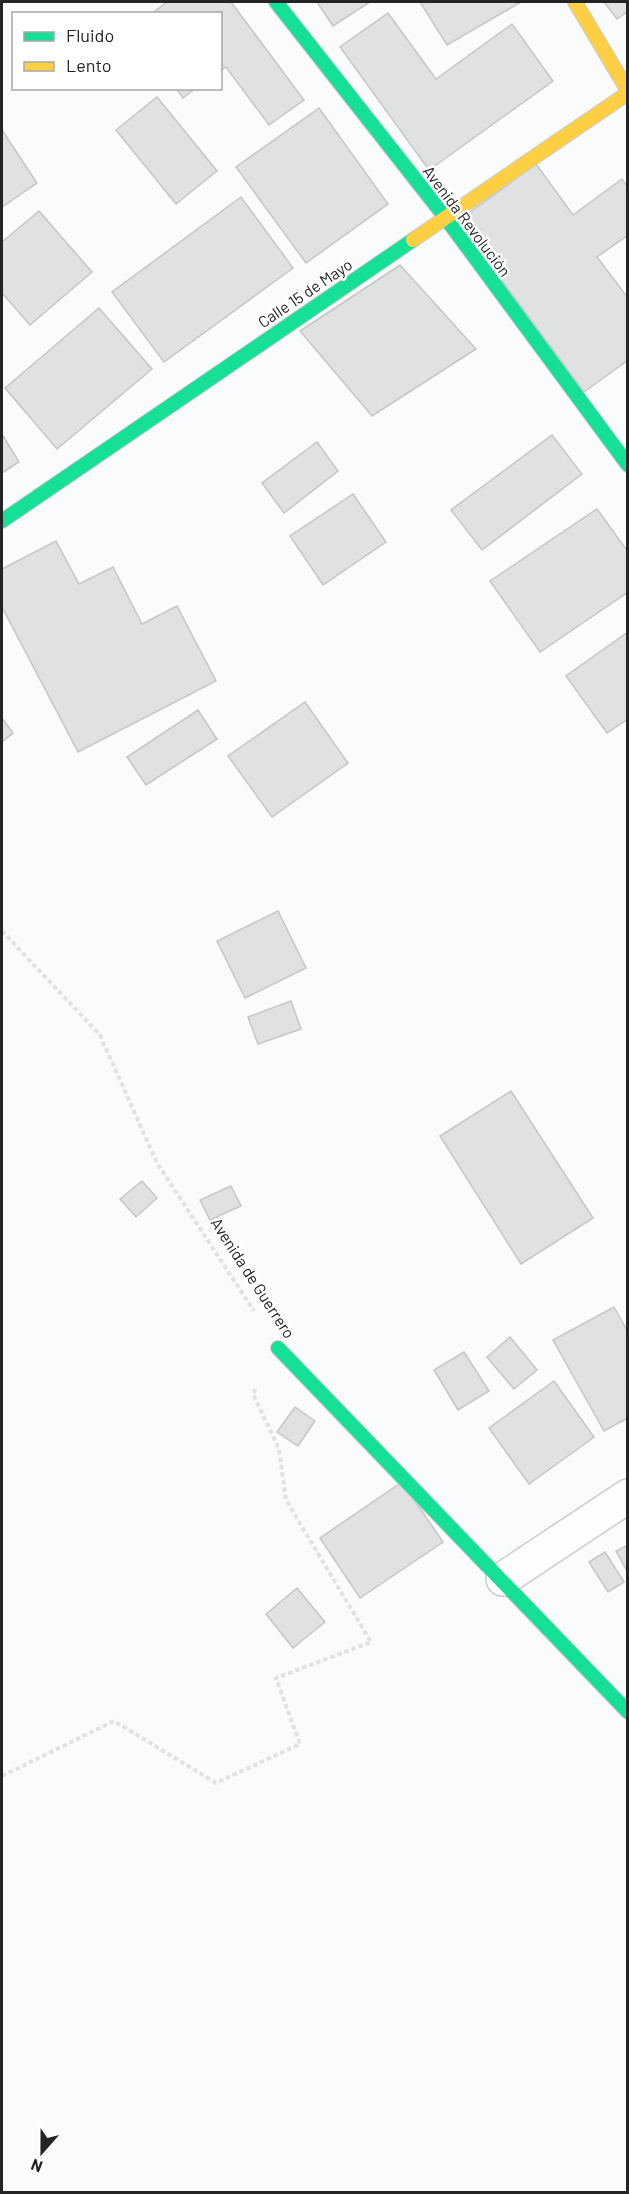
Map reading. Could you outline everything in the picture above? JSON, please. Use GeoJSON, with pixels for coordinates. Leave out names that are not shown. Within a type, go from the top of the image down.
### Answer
{"type":"FeatureCollection","features":[{"type":"Feature","properties":{"kind":"street","name":"Avenida Revolución"},"geometry":{"type":"LineString","coordinates":[[276,2],[445,217],[627,465]]}},
{"type":"Feature","properties":{"kind":"street"},"geometry":{"type":"LineString","coordinates":[[575,2],[627,92]]}},
{"type":"Feature","properties":{"kind":"street","name":"Calle 15 de Mayo"},"geometry":{"type":"LineString","coordinates":[[2,521],[627,92]]}},
{"type":"Feature","properties":{"kind":"street","name":"Avenida de Guerrero"},"geometry":{"type":"LineString","coordinates":[[278,1348],[503,1579],[627,1712]]}},
{"type":"Feature","properties":{"kind":"street"},"geometry":{"type":"LineString","coordinates":[[503,1579],[627,1496]]}},
{"type":"Feature","properties":{"kind":"path","name":"Avenida de Guerrero"},"geometry":{"type":"LineString","coordinates":[[2,931],[100,1035],[157,1163],[278,1348]]}},
{"type":"Feature","properties":{"kind":"path"},"geometry":{"type":"LineString","coordinates":[[2,1776],[114,1721],[216,1783],[300,1744],[276,1678],[371,1642],[286,1500],[279,1449],[253,1394],[278,1348]]}},
{"type":"Feature","properties":{"kind":"building"},"geometry":{"type":"Polygon","coordinates":[[[167,2],[231,2],[304,100],[269,125],[226,67],[222,70],[222,12],[154,12],[167,2]]]}},
{"type":"Feature","properties":{"kind":"building"},"geometry":{"type":"Polygon","coordinates":[[[317,2],[370,2],[333,26],[317,2]]]}},
{"type":"Feature","properties":{"kind":"building"},"geometry":{"type":"Polygon","coordinates":[[[420,2],[521,2],[447,45],[420,2]]]}},
{"type":"Feature","properties":{"kind":"building"},"geometry":{"type":"Polygon","coordinates":[[[604,2],[628,2],[628,11],[617,19],[604,2]]]}},
{"type":"Feature","properties":{"kind":"building"},"geometry":{"type":"Polygon","coordinates":[[[388,13],[436,79],[512,24],[553,81],[429,170],[340,47],[388,13]]]}},
{"type":"Feature","properties":{"kind":"building"},"geometry":{"type":"Polygon","coordinates":[[[177,90],[193,90],[183,98],[177,90]]]}},
{"type":"Feature","properties":{"kind":"building"},"geometry":{"type":"Polygon","coordinates":[[[157,97],[217,171],[176,204],[116,130],[157,97]]]}},
{"type":"Feature","properties":{"kind":"building"},"geometry":{"type":"Polygon","coordinates":[[[319,108],[388,204],[306,263],[236,167],[319,108]]]}},
{"type":"Feature","properties":{"kind":"building"},"geometry":{"type":"Polygon","coordinates":[[[2,130],[37,183],[2,207],[2,130]]]}},
{"type":"Feature","properties":{"kind":"building"},"geometry":{"type":"Polygon","coordinates":[[[536,164],[573,215],[622,179],[628,187],[628,235],[597,257],[628,298],[628,360],[584,392],[458,221],[536,164]]]}},
{"type":"Feature","properties":{"kind":"building"},"geometry":{"type":"Polygon","coordinates":[[[241,197],[293,268],[164,362],[112,292],[241,197]]]}},
{"type":"Feature","properties":{"kind":"building"},"geometry":{"type":"Polygon","coordinates":[[[39,211],[92,272],[30,325],[2,293],[2,242],[39,211]]]}},
{"type":"Feature","properties":{"kind":"building"},"geometry":{"type":"Polygon","coordinates":[[[400,265],[476,349],[372,416],[300,331],[400,265]]]}},
{"type":"Feature","properties":{"kind":"building"},"geometry":{"type":"Polygon","coordinates":[[[99,308],[152,369],[57,449],[5,388],[99,308]]]}},
{"type":"Feature","properties":{"kind":"building"},"geometry":{"type":"Polygon","coordinates":[[[2,434],[19,462],[2,473],[2,434]]]}},
{"type":"Feature","properties":{"kind":"building"},"geometry":{"type":"Polygon","coordinates":[[[552,435],[582,474],[482,550],[451,510],[552,435]]]}},
{"type":"Feature","properties":{"kind":"building"},"geometry":{"type":"Polygon","coordinates":[[[317,442],[338,471],[284,513],[262,483],[317,442]]]}},
{"type":"Feature","properties":{"kind":"building"},"geometry":{"type":"Polygon","coordinates":[[[353,494],[386,542],[323,585],[290,536],[353,494]]]}},
{"type":"Feature","properties":{"kind":"building"},"geometry":{"type":"Polygon","coordinates":[[[597,509],[628,552],[628,592],[540,652],[490,581],[597,509]]]}},
{"type":"Feature","properties":{"kind":"building"},"geometry":{"type":"Polygon","coordinates":[[[56,541],[79,584],[113,567],[142,624],[177,606],[216,681],[78,752],[2,607],[2,569],[56,541]]]}},
{"type":"Feature","properties":{"kind":"building"},"geometry":{"type":"Polygon","coordinates":[[[628,632],[628,719],[607,733],[566,676],[628,632]]]}},
{"type":"Feature","properties":{"kind":"building"},"geometry":{"type":"Polygon","coordinates":[[[305,702],[348,763],[272,817],[228,756],[305,702]]]}},
{"type":"Feature","properties":{"kind":"building"},"geometry":{"type":"Polygon","coordinates":[[[198,710],[217,739],[146,785],[127,757],[198,710]]]}},
{"type":"Feature","properties":{"kind":"building"},"geometry":{"type":"Polygon","coordinates":[[[2,718],[13,733],[2,742],[2,718]]]}},
{"type":"Feature","properties":{"kind":"building"},"geometry":{"type":"Polygon","coordinates":[[[278,911],[306,968],[245,998],[217,941],[278,911]]]}},
{"type":"Feature","properties":{"kind":"building"},"geometry":{"type":"Polygon","coordinates":[[[291,1001],[301,1029],[258,1044],[248,1017],[291,1001]]]}},
{"type":"Feature","properties":{"kind":"building"},"geometry":{"type":"Polygon","coordinates":[[[511,1091],[593,1218],[521,1264],[440,1136],[511,1091]]]}},
{"type":"Feature","properties":{"kind":"building"},"geometry":{"type":"Polygon","coordinates":[[[142,1181],[157,1198],[136,1217],[120,1199],[142,1181]]]}},
{"type":"Feature","properties":{"kind":"building"},"geometry":{"type":"Polygon","coordinates":[[[231,1186],[241,1206],[210,1220],[200,1200],[231,1186]]]}},
{"type":"Feature","properties":{"kind":"building"},"geometry":{"type":"Polygon","coordinates":[[[614,1307],[628,1332],[628,1418],[604,1431],[553,1340],[614,1307]]]}},
{"type":"Feature","properties":{"kind":"building"},"geometry":{"type":"Polygon","coordinates":[[[510,1337],[537,1370],[514,1389],[487,1357],[510,1337]]]}},
{"type":"Feature","properties":{"kind":"building"},"geometry":{"type":"Polygon","coordinates":[[[464,1352],[489,1391],[458,1410],[434,1370],[464,1352]]]}},
{"type":"Feature","properties":{"kind":"building"},"geometry":{"type":"Polygon","coordinates":[[[554,1381],[594,1437],[529,1484],[489,1428],[554,1381]]]}},
{"type":"Feature","properties":{"kind":"building"},"geometry":{"type":"Polygon","coordinates":[[[295,1407],[315,1421],[298,1446],[277,1432],[295,1407]]]}},
{"type":"Feature","properties":{"kind":"building"},"geometry":{"type":"Polygon","coordinates":[[[402,1482],[443,1542],[360,1598],[320,1538],[402,1482]]]}},
{"type":"Feature","properties":{"kind":"building"},"geometry":{"type":"Polygon","coordinates":[[[628,1545],[628,1573],[616,1551],[628,1545]]]}},
{"type":"Feature","properties":{"kind":"building"},"geometry":{"type":"Polygon","coordinates":[[[605,1552],[624,1582],[608,1592],[589,1562],[605,1552]]]}},
{"type":"Feature","properties":{"kind":"building"},"geometry":{"type":"Polygon","coordinates":[[[297,1588],[325,1622],[293,1648],[266,1614],[297,1588]]]}},
{"type":"Feature","properties":{"kind":"traffic: fast"},"geometry":{"type":"LineString","coordinates":[[276,2],[445,217],[628,465]]}},
{"type":"Feature","properties":{"kind":"traffic: fast"},"geometry":{"type":"LineString","coordinates":[[2,521],[413,240]]}},
{"type":"Feature","properties":{"kind":"traffic: fast"},"geometry":{"type":"LineString","coordinates":[[278,1348],[628,1712]]}},
{"type":"Feature","properties":{"kind":"traffic: slow"},"geometry":{"type":"LineString","coordinates":[[575,2],[628,91]]}},
{"type":"Feature","properties":{"kind":"traffic: slow"},"geometry":{"type":"LineString","coordinates":[[413,240],[628,93]]}}]}
